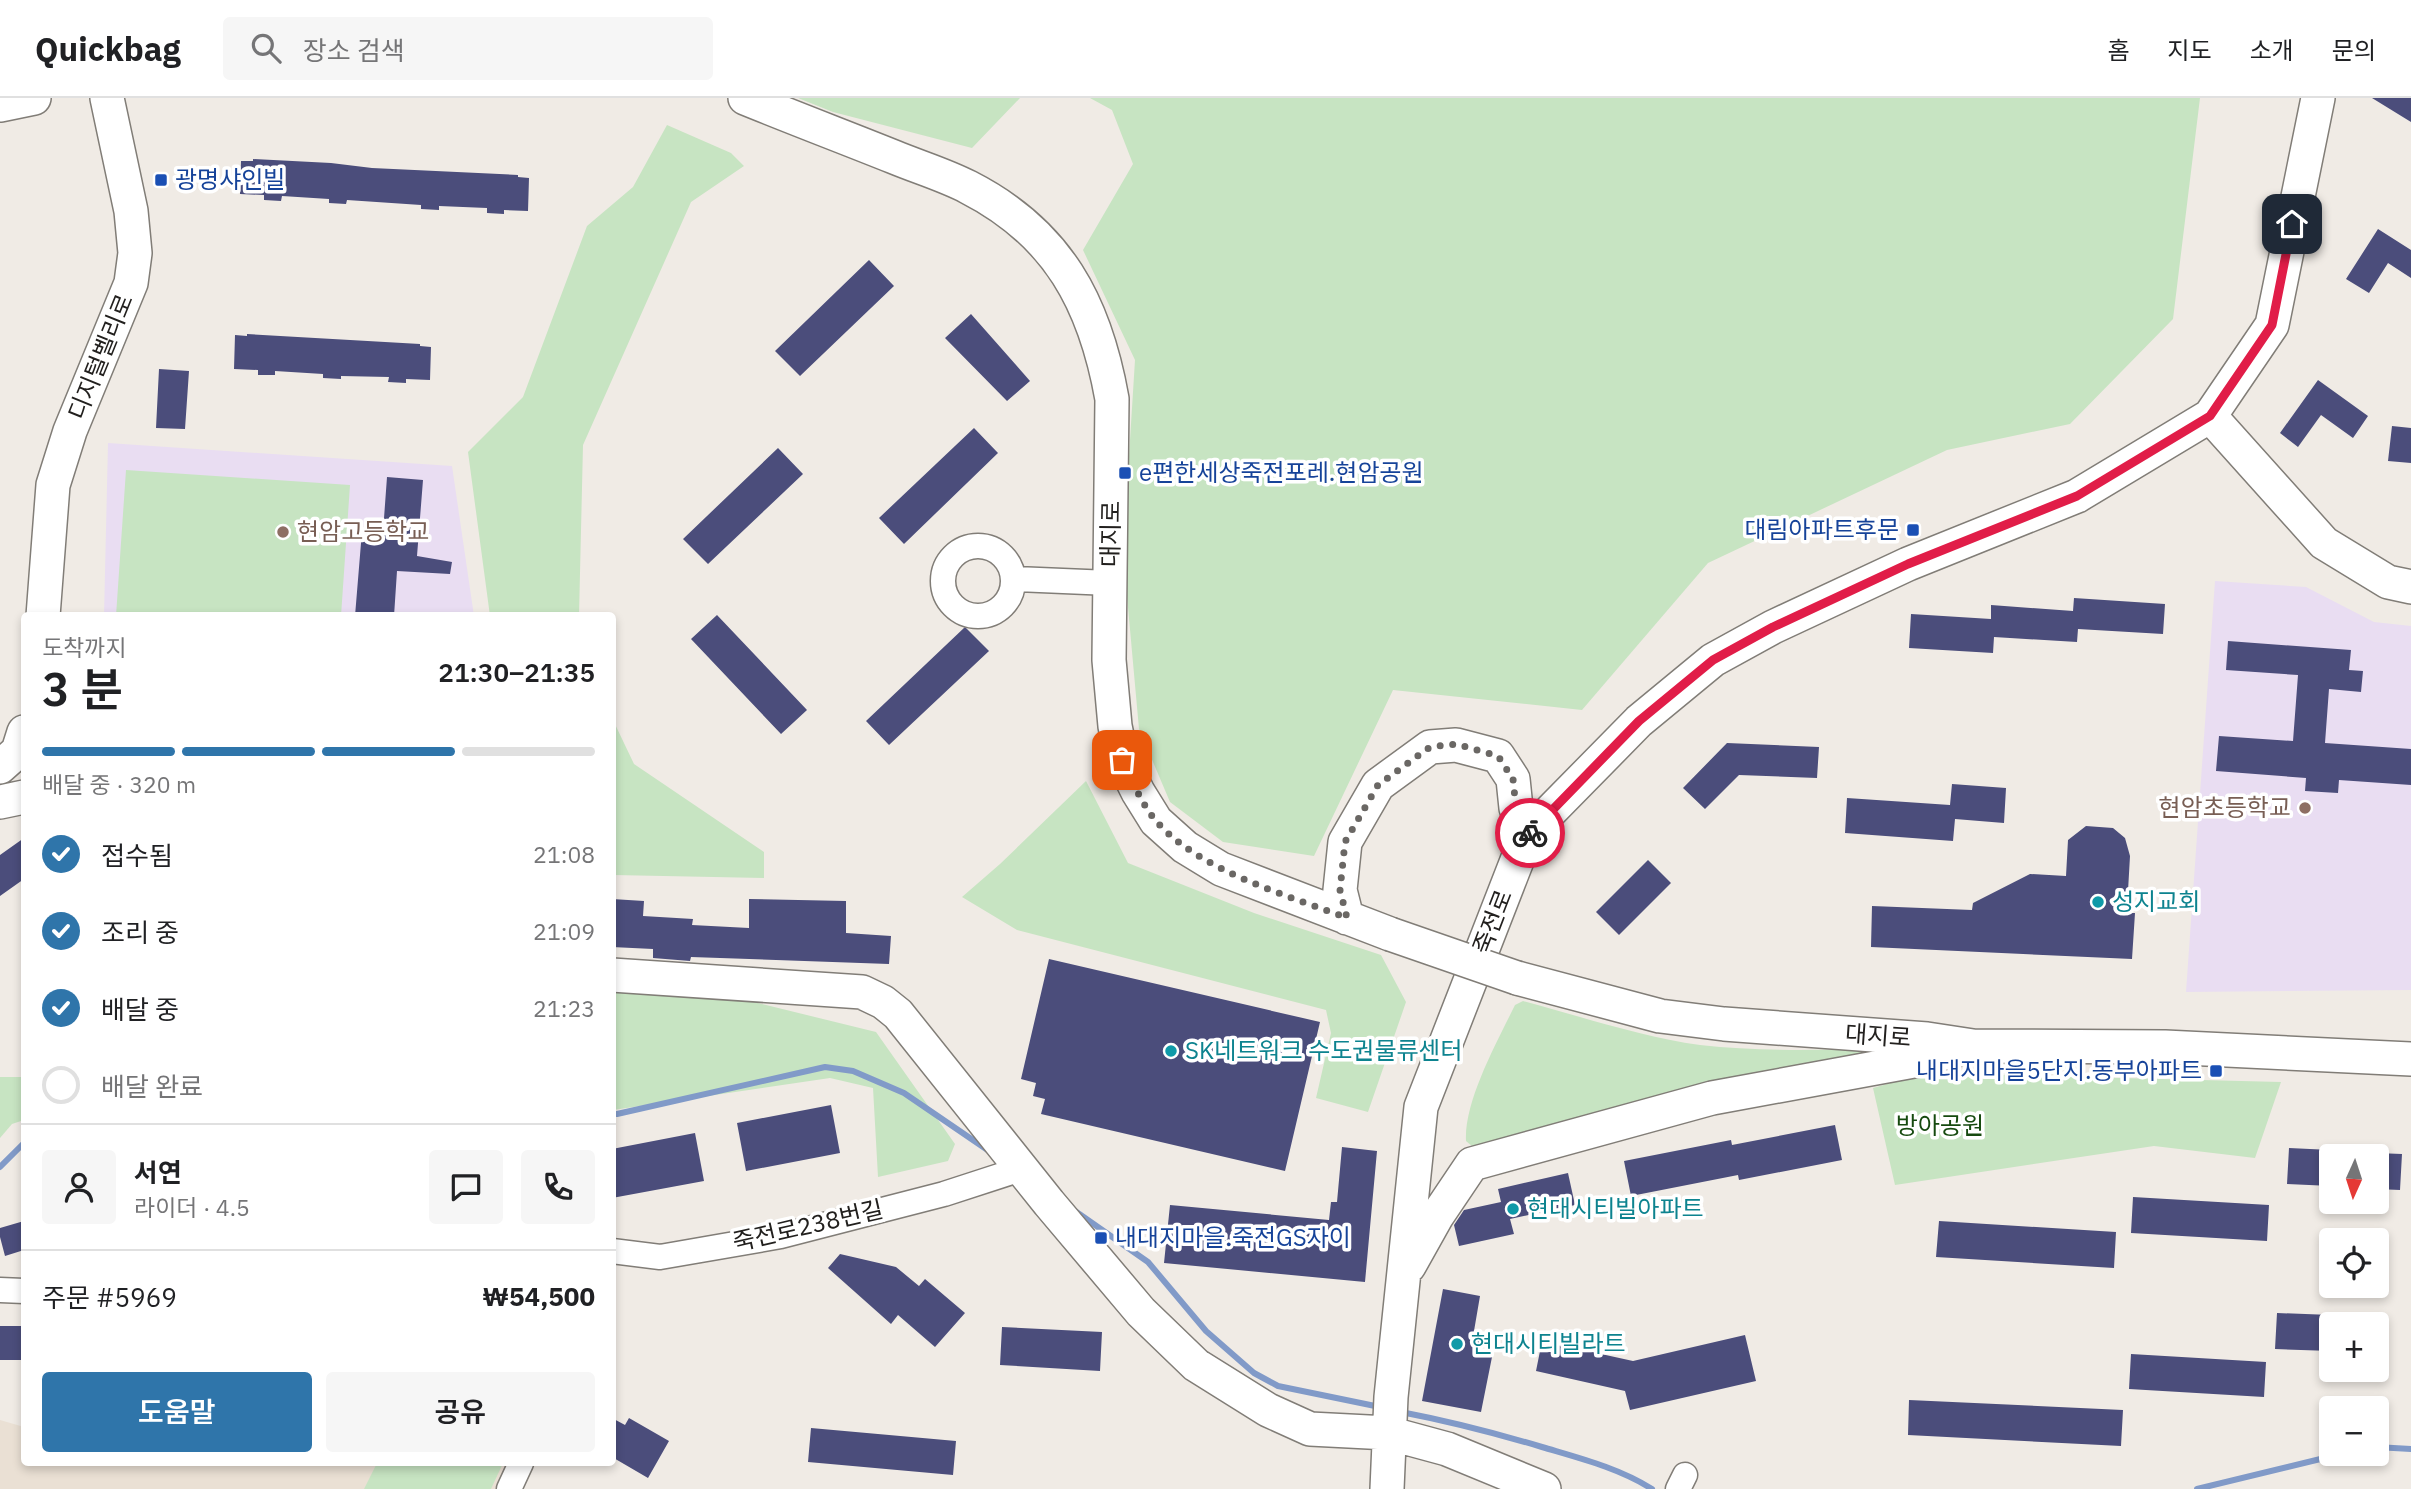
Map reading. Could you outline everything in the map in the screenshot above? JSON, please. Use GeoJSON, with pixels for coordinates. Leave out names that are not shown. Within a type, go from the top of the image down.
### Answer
{"type":"FeatureCollection","features":[{"type":"Feature","properties":{"kind":"street"},"geometry":{"type":"LineString","coordinates":[[0,105],[34,98]]}},
{"type":"Feature","properties":{"kind":"street","name":"디지털벨리로"},"geometry":{"type":"LineString","coordinates":[[43,612],[52,485],[70,431],[131,284],[135,253],[131,211],[107,98]]}},
{"type":"Feature","properties":{"kind":"street","name":"대지로"},"geometry":{"type":"LineString","coordinates":[[745,98],[967,186],[1002,206],[1030,228],[1056,256],[1076,288],[1093,324],[1105,359],[1112,399],[1109,660],[1115,726],[1122,760],[1156,821],[1185,847],[1221,869],[1390,934],[1517,978],[1660,1016],[1973,1046],[2165,1047],[2411,1059]]}},
{"type":"Feature","properties":{"kind":"street","name":"죽전로"},"geometry":{"type":"LineString","coordinates":[[1387,1489],[1389,1417],[1421,1107],[1527,835],[1639,721],[1713,660],[1773,627],[1908,564],[2077,496],[2210,416],[2272,325],[2318,98]]}},
{"type":"Feature","properties":{"kind":"street"},"geometry":{"type":"LineString","coordinates":[[2210,416],[2324,543],[2388,582],[2411,587]]}},
{"type":"Feature","properties":{"kind":"street"},"geometry":{"type":"LineString","coordinates":[[974,546],[985,546],[1005,558],[1014,579],[1013,591],[1008,601],[980,625],[960,612],[946,596],[943,586],[943,575],[953,556],[974,546]]}},
{"type":"Feature","properties":{"kind":"street"},"geometry":{"type":"LineString","coordinates":[[1014,579],[1110,583]]}},
{"type":"Feature","properties":{"kind":"street"},"geometry":{"type":"LineString","coordinates":[[1347,918],[1340,890],[1345,842],[1378,785],[1430,747],[1456,744],[1498,756],[1513,779],[1516,808],[1527,835]]}},
{"type":"Feature","properties":{"kind":"street"},"geometry":{"type":"LineString","coordinates":[[0,802],[21,798]]}},
{"type":"Feature","properties":{"kind":"street"},"geometry":{"type":"LineString","coordinates":[[616,975],[862,992],[883,1002],[898,1014],[1014,1171],[1049,1203],[1141,1312],[1196,1365],[1268,1410],[1310,1429],[1389,1417],[1447,1449],[1544,1489]]}},
{"type":"Feature","properties":{"kind":"street"},"geometry":{"type":"LineString","coordinates":[[1402,1277],[1437,1216],[1472,1164],[1712,1098],[1919,1060],[1973,1046]]}},
{"type":"Feature","properties":{"kind":"street","name":"죽전로238번길"},"geometry":{"type":"LineString","coordinates":[[616,1252],[660,1257],[781,1236],[944,1194],[1014,1171]]}},
{"type":"Feature","properties":{"kind":"street"},"geometry":{"type":"LineString","coordinates":[[0,1290],[21,1291]]}},
{"type":"Feature","properties":{"kind":"street"},"geometry":{"type":"LineString","coordinates":[[509,1489],[520,1466]]}},
{"type":"Feature","properties":{"kind":"shaded area","name":"현암고등학교"},"geometry":{"type":"Polygon","coordinates":[[[108,443],[452,466],[473,612],[104,612],[108,443]]]}},
{"type":"Feature","properties":{"kind":"shaded area","name":"현암초등학교"},"geometry":{"type":"Polygon","coordinates":[[[2215,581],[2306,587],[2374,622],[2411,626],[2411,990],[2186,992],[2215,581]]]}},
{"type":"Feature","properties":{"kind":"shaded area"},"geometry":{"type":"Polygon","coordinates":[[[0,1420],[21,1426],[21,1466],[509,1466],[498,1489],[0,1489],[0,1420]]]}},
{"type":"Feature","properties":{"kind":"green space"},"geometry":{"type":"Polygon","coordinates":[[[798,98],[1020,98],[972,148],[833,112],[798,98]]]}},
{"type":"Feature","properties":{"kind":"green space"},"geometry":{"type":"Polygon","coordinates":[[[1090,98],[2200,98],[2173,319],[2070,424],[1947,450],[1708,563],[1582,710],[1393,690],[1314,856],[1223,842],[1170,802],[1139,729],[1123,552],[1135,360],[1083,250],[1133,164],[1112,110],[1090,98]]]}},
{"type":"Feature","properties":{"kind":"green space"},"geometry":{"type":"Polygon","coordinates":[[[667,125],[731,153],[744,166],[691,202],[583,445],[579,612],[489,612],[468,452],[523,397],[587,226],[633,187],[667,125]]]}},
{"type":"Feature","properties":{"kind":"green space"},"geometry":{"type":"Polygon","coordinates":[[[126,470],[350,485],[341,612],[116,612],[126,470]]]}},
{"type":"Feature","properties":{"kind":"green space"},"geometry":{"type":"Polygon","coordinates":[[[616,726],[634,764],[764,852],[764,878],[616,875],[616,726]]]}},
{"type":"Feature","properties":{"kind":"green space"},"geometry":{"type":"Polygon","coordinates":[[[1086,781],[1128,863],[1254,913],[1381,955],[1406,1002],[1368,1112],[1316,1098],[1331,1033],[1326,1010],[1017,930],[962,897],[1086,781]]]}},
{"type":"Feature","properties":{"kind":"green space"},"geometry":{"type":"Polygon","coordinates":[[[616,992],[717,993],[876,1032],[955,1144],[948,1161],[878,1177],[873,1088],[830,1078],[616,1110],[616,992]]]}},
{"type":"Feature","properties":{"kind":"green space"},"geometry":{"type":"Polygon","coordinates":[[[1523,1001],[1633,1032],[1700,1045],[1770,1050],[1888,1048],[1473,1147],[1466,1141],[1470,1108],[1476,1090],[1515,1005],[1523,1001]]]}},
{"type":"Feature","properties":{"kind":"green space","name":"방아공원"},"geometry":{"type":"Polygon","coordinates":[[[1926,1073],[2281,1082],[2255,1158],[2154,1146],[1895,1185],[1873,1088],[1926,1073]]]}},
{"type":"Feature","properties":{"kind":"green space"},"geometry":{"type":"Polygon","coordinates":[[[0,1077],[21,1077],[21,1121],[12,1124],[0,1138],[0,1077]]]}},
{"type":"Feature","properties":{"kind":"green space"},"geometry":{"type":"Polygon","coordinates":[[[376,1466],[502,1466],[491,1489],[364,1489],[376,1466]]]}},
{"type":"Feature","properties":{"kind":"building"},"geometry":{"type":"Polygon","coordinates":[[[2372,98],[2411,98],[2411,122],[2372,98]]]}},
{"type":"Feature","properties":{"kind":"building"},"geometry":{"type":"Polygon","coordinates":[[[253,159],[518,175],[529,178],[528,211],[504,210],[504,214],[487,213],[487,208],[439,206],[439,210],[421,209],[421,205],[347,200],[346,204],[329,203],[329,199],[282,196],[281,201],[264,200],[264,195],[240,194],[241,161],[253,159]]]}},
{"type":"Feature","properties":{"kind":"building"},"geometry":{"type":"Polygon","coordinates":[[[2378,229],[2411,250],[2411,278],[2388,263],[2369,293],[2346,279],[2378,229]]]}},
{"type":"Feature","properties":{"kind":"building"},"geometry":{"type":"Polygon","coordinates":[[[869,260],[894,286],[800,376],[775,351],[869,260]]]}},
{"type":"Feature","properties":{"kind":"building"},"geometry":{"type":"Polygon","coordinates":[[[971,314],[1030,381],[1007,401],[945,338],[971,314]]]}},
{"type":"Feature","properties":{"kind":"building"},"geometry":{"type":"Polygon","coordinates":[[[235,335],[420,344],[431,347],[430,380],[406,379],[406,383],[388,382],[389,377],[341,376],[341,379],[323,378],[323,374],[275,371],[275,375],[258,375],[258,370],[234,369],[235,335]]]}},
{"type":"Feature","properties":{"kind":"building"},"geometry":{"type":"Polygon","coordinates":[[[159,369],[189,371],[185,429],[156,428],[159,369]]]}},
{"type":"Feature","properties":{"kind":"building"},"geometry":{"type":"Polygon","coordinates":[[[2318,380],[2368,416],[2353,438],[2321,415],[2298,447],[2280,433],[2318,380]]]}},
{"type":"Feature","properties":{"kind":"building"},"geometry":{"type":"Polygon","coordinates":[[[2392,426],[2411,428],[2411,463],[2388,461],[2392,426]]]}},
{"type":"Feature","properties":{"kind":"building"},"geometry":{"type":"Polygon","coordinates":[[[974,428],[998,453],[904,544],[879,518],[974,428]]]}},
{"type":"Feature","properties":{"kind":"building"},"geometry":{"type":"Polygon","coordinates":[[[778,448],[803,474],[708,564],[683,539],[778,448]]]}},
{"type":"Feature","properties":{"kind":"building"},"geometry":{"type":"Polygon","coordinates":[[[387,477],[423,480],[417,556],[452,562],[450,574],[397,571],[394,612],[355,612],[362,531],[383,532],[387,477]]]}},
{"type":"Feature","properties":{"kind":"building"},"geometry":{"type":"Polygon","coordinates":[[[2074,598],[2165,604],[2163,634],[2078,629],[2077,642],[1994,637],[1993,653],[1909,648],[1911,614],[1991,619],[1991,605],[2073,611],[2074,598]]]}},
{"type":"Feature","properties":{"kind":"building"},"geometry":{"type":"Polygon","coordinates":[[[717,615],[807,710],[781,734],[691,639],[717,615]]]}},
{"type":"Feature","properties":{"kind":"building"},"geometry":{"type":"Polygon","coordinates":[[[965,627],[989,651],[889,745],[866,721],[965,627]]]}},
{"type":"Feature","properties":{"kind":"building"},"geometry":{"type":"Polygon","coordinates":[[[2228,641],[2351,650],[2349,670],[2363,671],[2361,692],[2329,689],[2325,743],[2411,749],[2411,785],[2339,780],[2338,793],[2305,791],[2306,778],[2216,771],[2219,736],[2293,741],[2298,675],[2226,670],[2228,641]]]}},
{"type":"Feature","properties":{"kind":"building"},"geometry":{"type":"Polygon","coordinates":[[[1727,743],[1819,747],[1817,778],[1739,775],[1705,809],[1683,788],[1727,743]]]}},
{"type":"Feature","properties":{"kind":"building"},"geometry":{"type":"Polygon","coordinates":[[[1952,784],[2006,788],[2004,823],[1955,819],[1953,841],[1845,833],[1847,798],[1950,805],[1952,784]]]}},
{"type":"Feature","properties":{"kind":"building"},"geometry":{"type":"Polygon","coordinates":[[[2086,826],[2113,828],[2125,838],[2130,856],[2128,891],[2132,891],[2131,913],[2135,913],[2132,959],[1871,947],[1872,906],[1972,910],[1973,903],[2030,874],[2066,876],[2068,840],[2086,826]]]}},
{"type":"Feature","properties":{"kind":"building"},"geometry":{"type":"Polygon","coordinates":[[[21,840],[21,881],[0,896],[0,855],[21,840]]]}},
{"type":"Feature","properties":{"kind":"building"},"geometry":{"type":"Polygon","coordinates":[[[1648,860],[1671,883],[1619,935],[1596,912],[1648,860]]]}},
{"type":"Feature","properties":{"kind":"building"},"geometry":{"type":"Polygon","coordinates":[[[616,899],[644,901],[643,916],[693,919],[692,925],[749,928],[749,899],[846,901],[846,933],[891,936],[889,964],[691,957],[690,961],[653,958],[653,949],[616,947],[616,899]]]}},
{"type":"Feature","properties":{"kind":"building","name":"SK네트워크 수도권물류센터"},"geometry":{"type":"Polygon","coordinates":[[[1049,959],[1320,1022],[1285,1171],[1041,1114],[1045,1099],[1033,1096],[1036,1083],[1021,1079],[1049,959]]]}},
{"type":"Feature","properties":{"kind":"building"},"geometry":{"type":"Polygon","coordinates":[[[831,1105],[840,1153],[746,1171],[737,1123],[831,1105]]]}},
{"type":"Feature","properties":{"kind":"building"},"geometry":{"type":"Polygon","coordinates":[[[1835,1125],[1842,1160],[1739,1180],[1738,1175],[1631,1196],[1624,1161],[1731,1140],[1732,1145],[1835,1125]]]}},
{"type":"Feature","properties":{"kind":"building"},"geometry":{"type":"Polygon","coordinates":[[[695,1133],[704,1181],[616,1197],[616,1148],[695,1133]]]}},
{"type":"Feature","properties":{"kind":"building"},"geometry":{"type":"Polygon","coordinates":[[[1342,1147],[1377,1151],[1365,1282],[1164,1263],[1170,1205],[1329,1220],[1331,1202],[1337,1202],[1342,1147]]]}},
{"type":"Feature","properties":{"kind":"building"},"geometry":{"type":"Polygon","coordinates":[[[2289,1148],[2319,1149],[2319,1185],[2287,1184],[2289,1148]]]}},
{"type":"Feature","properties":{"kind":"building"},"geometry":{"type":"Polygon","coordinates":[[[2389,1154],[2402,1154],[2400,1190],[2389,1190],[2389,1154]]]}},
{"type":"Feature","properties":{"kind":"building","name":"현대시티빌아파트"},"geometry":{"type":"Polygon","coordinates":[[[1568,1173],[1575,1205],[1510,1219],[1514,1234],[1459,1246],[1454,1225],[1464,1210],[1501,1202],[1498,1189],[1568,1173]]]}},
{"type":"Feature","properties":{"kind":"building"},"geometry":{"type":"Polygon","coordinates":[[[2133,1197],[2269,1205],[2267,1241],[2131,1233],[2133,1197]]]}},
{"type":"Feature","properties":{"kind":"building"},"geometry":{"type":"Polygon","coordinates":[[[1939,1221],[2116,1232],[2114,1268],[1936,1257],[1939,1221]]]}},
{"type":"Feature","properties":{"kind":"building"},"geometry":{"type":"Polygon","coordinates":[[[21,1222],[21,1251],[5,1256],[0,1228],[21,1222]]]}},
{"type":"Feature","properties":{"kind":"building"},"geometry":{"type":"Polygon","coordinates":[[[840,1254],[896,1267],[919,1286],[925,1279],[965,1313],[935,1347],[898,1315],[891,1324],[828,1268],[840,1254]]]}},
{"type":"Feature","properties":{"kind":"building","name":"현대시티빌라트"},"geometry":{"type":"Polygon","coordinates":[[[1443,1289],[1480,1296],[1474,1331],[1483,1333],[1479,1355],[1492,1357],[1481,1412],[1422,1401],[1443,1289]]]}},
{"type":"Feature","properties":{"kind":"building"},"geometry":{"type":"Polygon","coordinates":[[[2277,1313],[2319,1315],[2319,1351],[2275,1349],[2277,1313]]]}},
{"type":"Feature","properties":{"kind":"building"},"geometry":{"type":"Polygon","coordinates":[[[0,1326],[21,1326],[21,1360],[0,1360],[0,1326]]]}},
{"type":"Feature","properties":{"kind":"building"},"geometry":{"type":"Polygon","coordinates":[[[1002,1327],[1102,1332],[1100,1371],[1000,1365],[1002,1327]]]}},
{"type":"Feature","properties":{"kind":"building"},"geometry":{"type":"Polygon","coordinates":[[[1745,1335],[1756,1381],[1630,1410],[1625,1391],[1536,1371],[1542,1341],[1633,1361],[1745,1335]]]}},
{"type":"Feature","properties":{"kind":"building"},"geometry":{"type":"Polygon","coordinates":[[[2131,1354],[2266,1362],[2264,1397],[2129,1389],[2131,1354]]]}},
{"type":"Feature","properties":{"kind":"building"},"geometry":{"type":"Polygon","coordinates":[[[1909,1400],[2123,1410],[2121,1446],[1908,1435],[1909,1400]]]}},
{"type":"Feature","properties":{"kind":"building"},"geometry":{"type":"Polygon","coordinates":[[[629,1418],[669,1441],[648,1478],[616,1459],[616,1420],[625,1425],[629,1418]]]}},
{"type":"Feature","properties":{"kind":"building"},"geometry":{"type":"Polygon","coordinates":[[[811,1428],[956,1441],[953,1475],[808,1462],[811,1428]]]}},
{"type":"Feature","properties":{"kind":"waterway"},"geometry":{"type":"LineString","coordinates":[[616,1114],[825,1067],[853,1071],[904,1093],[989,1151]]}},
{"type":"Feature","properties":{"kind":"waterway"},"geometry":{"type":"LineString","coordinates":[[0,1167],[21,1146]]}},
{"type":"Feature","properties":{"kind":"waterway"},"geometry":{"type":"LineString","coordinates":[[1075,1211],[1148,1262],[1206,1331],[1254,1373],[1278,1386],[1380,1407]]}},
{"type":"Feature","properties":{"kind":"waterway"},"geometry":{"type":"LineString","coordinates":[[1401,1412],[1489,1432],[1584,1460],[1612,1469],[1652,1489]]}},
{"type":"Feature","properties":{"kind":"waterway"},"geometry":{"type":"LineString","coordinates":[[2389,1448],[2411,1449]]}},
{"type":"Feature","properties":{"kind":"waterway"},"geometry":{"type":"LineString","coordinates":[[2197,1489],[2319,1459]]}},
{"type":"Feature","properties":{"kind":"way so far"},"geometry":{"type":"LineString","coordinates":[[1122,760],[1156,821],[1185,847],[1221,869],[1347,918],[1340,890],[1345,842],[1378,785],[1430,747],[1456,744],[1498,756],[1513,779],[1516,808],[1527,835],[1530,833]]}},
{"type":"Feature","properties":{"kind":"place","name":"광명샤인빌"},"geometry":{"type":"Point","coordinates":[161,180]}},
{"type":"Feature","properties":{"kind":"place","name":"e편한세상죽전포레.현암공원"},"geometry":{"type":"Point","coordinates":[1125,473]}},
{"type":"Feature","properties":{"kind":"place","name":"대림아파트후문"},"geometry":{"type":"Point","coordinates":[1913,530]}},
{"type":"Feature","properties":{"kind":"place","name":"현암고등학교"},"geometry":{"type":"Point","coordinates":[283,532]}},
{"type":"Feature","properties":{"kind":"place","name":"현암초등학교"},"geometry":{"type":"Point","coordinates":[2305,808]}},
{"type":"Feature","properties":{"kind":"place","name":"성지교회"},"geometry":{"type":"Point","coordinates":[2098,902]}},
{"type":"Feature","properties":{"kind":"place","name":"SK네트워크 수도권물류센터"},"geometry":{"type":"Point","coordinates":[1171,1051]}},
{"type":"Feature","properties":{"kind":"place","name":"내대지마을5단지.동부아파트"},"geometry":{"type":"Point","coordinates":[2216,1071]}},
{"type":"Feature","properties":{"kind":"place","name":"현대시티빌아파트"},"geometry":{"type":"Point","coordinates":[1513,1209]}},
{"type":"Feature","properties":{"kind":"place","name":"내대지마을.죽전GS자이"},"geometry":{"type":"Point","coordinates":[1101,1238]}},
{"type":"Feature","properties":{"kind":"place","name":"현대시티빌라트"},"geometry":{"type":"Point","coordinates":[1457,1344]}},
{"type":"Feature","properties":{"kind":"route"},"geometry":{"type":"LineString","coordinates":[[1530,833],[1639,721],[1713,660],[1773,627],[1908,564],[2077,496],[2210,416],[2272,325],[2292,224]]}}]}
